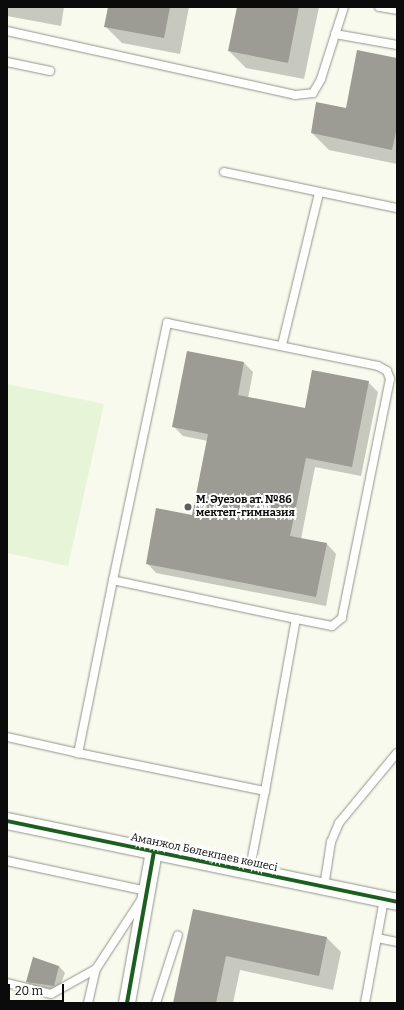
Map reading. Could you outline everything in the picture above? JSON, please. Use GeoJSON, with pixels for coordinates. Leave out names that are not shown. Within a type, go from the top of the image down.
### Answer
{"type":"FeatureCollection","features":[{"type":"Feature","properties":{"kind":"street","name":"Аманжол Бөлекпаев көшесі"},"geometry":{"type":"LineString","coordinates":[[7,821],[249,873],[324,886],[390,900]]}},
{"type":"Feature","properties":{"kind":"street"},"geometry":{"type":"LineString","coordinates":[[127,1003],[154,852]]}},
{"type":"Feature","properties":{"kind":"lane"},"geometry":{"type":"LineString","coordinates":[[7,31],[295,95],[313,92],[321,79],[344,7]]}},
{"type":"Feature","properties":{"kind":"lane"},"geometry":{"type":"LineString","coordinates":[[379,7],[397,10]]}},
{"type":"Feature","properties":{"kind":"lane"},"geometry":{"type":"LineString","coordinates":[[335,34],[397,45]]}},
{"type":"Feature","properties":{"kind":"lane"},"geometry":{"type":"LineString","coordinates":[[7,62],[50,71]]}},
{"type":"Feature","properties":{"kind":"lane"},"geometry":{"type":"LineString","coordinates":[[224,172],[319,193],[397,208]]}},
{"type":"Feature","properties":{"kind":"lane"},"geometry":{"type":"LineString","coordinates":[[282,345],[319,193]]}},
{"type":"Feature","properties":{"kind":"lane"},"geometry":{"type":"LineString","coordinates":[[78,753],[113,580],[165,325],[169,321],[378,366],[387,371],[390,379],[342,618],[332,626],[113,580]]}},
{"type":"Feature","properties":{"kind":"lane"},"geometry":{"type":"LineString","coordinates":[[249,873],[296,619]]}},
{"type":"Feature","properties":{"kind":"lane"},"geometry":{"type":"LineString","coordinates":[[7,737],[265,791]]}},
{"type":"Feature","properties":{"kind":"lane"},"geometry":{"type":"LineString","coordinates":[[324,886],[332,842],[339,823],[397,753]]}},
{"type":"Feature","properties":{"kind":"lane"},"geometry":{"type":"LineString","coordinates":[[7,861],[147,891],[96,969],[88,1003]]}},
{"type":"Feature","properties":{"kind":"lane"},"geometry":{"type":"LineString","coordinates":[[365,1003],[377,938],[390,900]]}},
{"type":"Feature","properties":{"kind":"lane"},"geometry":{"type":"LineString","coordinates":[[156,1003],[178,935]]}},
{"type":"Feature","properties":{"kind":"lane"},"geometry":{"type":"LineString","coordinates":[[377,938],[397,942]]}},
{"type":"Feature","properties":{"kind":"lane"},"geometry":{"type":"LineString","coordinates":[[7,983],[51,994],[96,969]]}},
{"type":"Feature","properties":{"kind":"green space"},"geometry":{"type":"Polygon","coordinates":[[[7,384],[104,404],[68,566],[7,553],[7,384]]]}},
{"type":"Feature","properties":{"kind":"building"},"geometry":{"type":"Polygon","coordinates":[[[108,7],[170,7],[164,38],[104,27],[108,7]]]}},
{"type":"Feature","properties":{"kind":"building"},"geometry":{"type":"Polygon","coordinates":[[[237,7],[299,7],[288,63],[228,51],[237,7]]]}},
{"type":"Feature","properties":{"kind":"building"},"geometry":{"type":"Polygon","coordinates":[[[357,50],[397,58],[397,127],[392,150],[311,133],[316,102],[346,108],[357,50]]]}},
{"type":"Feature","properties":{"kind":"building"},"geometry":{"type":"Polygon","coordinates":[[[187,351],[244,362],[238,395],[305,408],[312,370],[369,381],[352,467],[306,458],[290,536],[327,543],[316,597],[146,564],[156,508],[192,515],[208,434],[172,427],[187,351]]]}},
{"type":"Feature","properties":{"kind":"building"},"geometry":{"type":"Polygon","coordinates":[[[193,909],[327,937],[319,976],[226,956],[216,1003],[173,1003],[193,909]]]}},
{"type":"Feature","properties":{"kind":"building"},"geometry":{"type":"Polygon","coordinates":[[[33,957],[59,966],[54,986],[26,982],[33,957]]]}},
{"type":"Feature","properties":{"kind":"cycle path"},"geometry":{"type":"LineString","coordinates":[[7,821],[397,902]]}},
{"type":"Feature","properties":{"kind":"cycle path"},"geometry":{"type":"LineString","coordinates":[[127,1003],[154,852]]}},
{"type":"Feature","properties":{"kind":"place","name":"М. Әуезов ат. №86 мектеп-гимназия"},"geometry":{"type":"Point","coordinates":[188,507]}}]}
